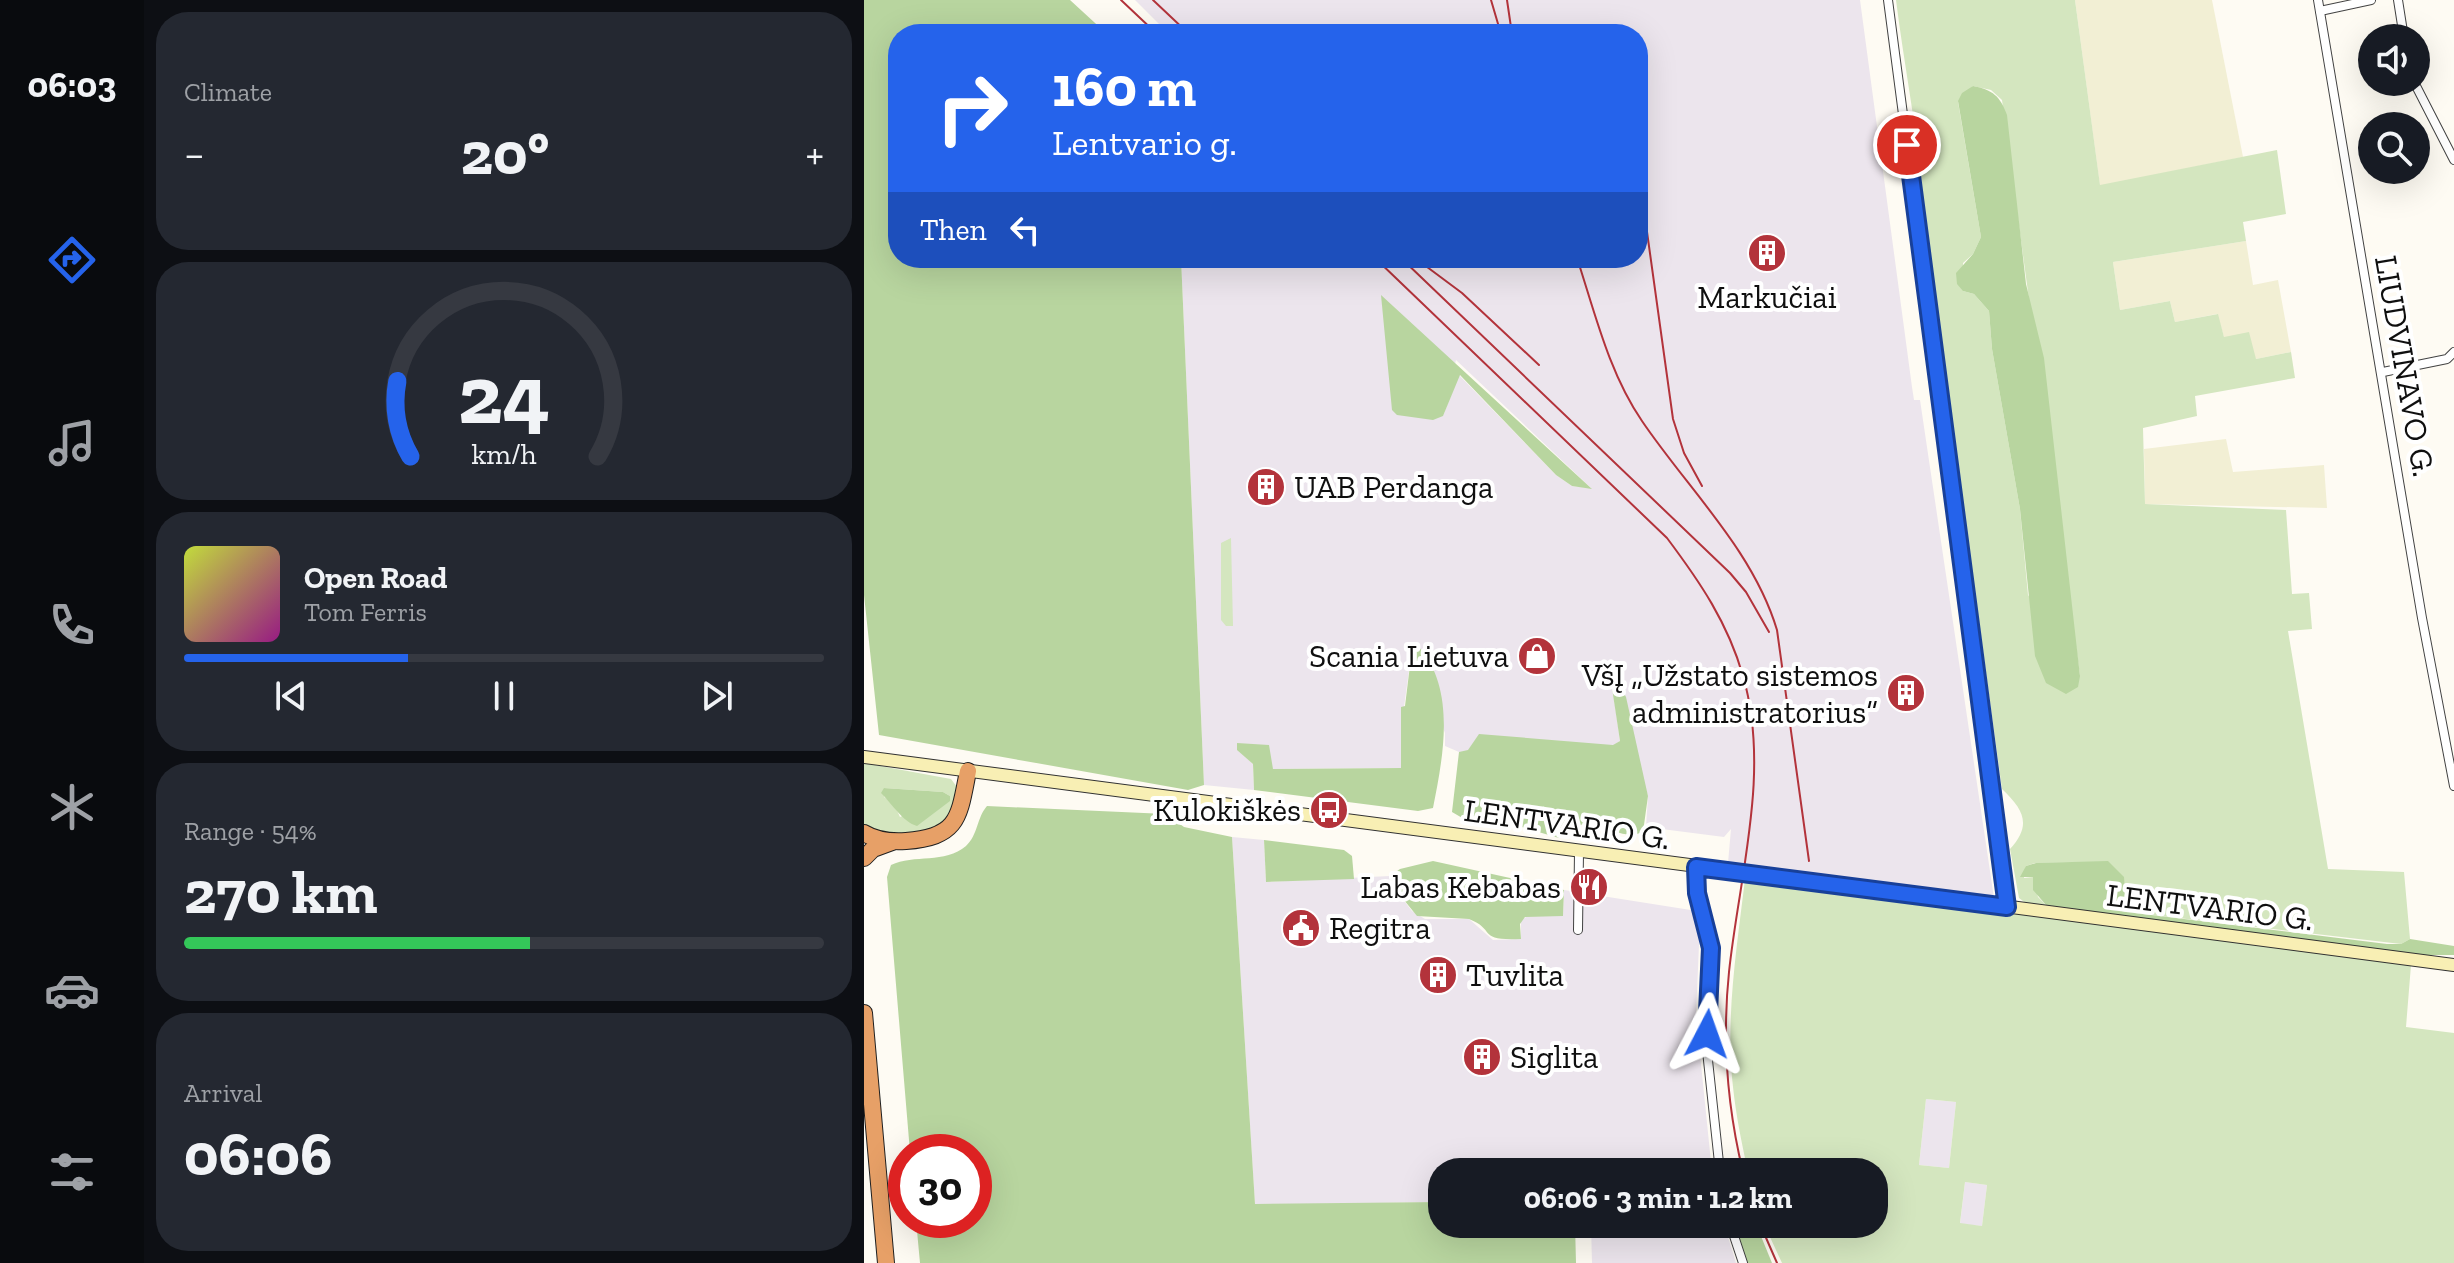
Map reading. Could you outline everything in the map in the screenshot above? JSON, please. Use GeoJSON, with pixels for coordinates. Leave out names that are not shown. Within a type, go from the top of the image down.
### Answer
{"type":"FeatureCollection","features":[{"type":"Feature","properties":{"kind":"highway"},"geometry":{"type":"LineString","coordinates":[[864,858],[873,849],[892,842],[933,838],[949,829],[960,809],[968,771]]}},
{"type":"Feature","properties":{"kind":"highway"},"geometry":{"type":"LineString","coordinates":[[864,833],[892,842]]}},
{"type":"Feature","properties":{"kind":"highway"},"geometry":{"type":"LineString","coordinates":[[864,1013],[886,1263]]}},
{"type":"Feature","properties":{"kind":"highway"},"geometry":{"type":"LineString","coordinates":[[864,1126],[876,1263]]}},
{"type":"Feature","properties":{"kind":"main road","name":"LENTVARIO G."},"geometry":{"type":"LineString","coordinates":[[864,757],[2454,965]]}},
{"type":"Feature","properties":{"kind":"street"},"geometry":{"type":"LineString","coordinates":[[1888,0],[2007,907]]}},
{"type":"Feature","properties":{"kind":"street","name":"LIUDVINAVO G."},"geometry":{"type":"LineString","coordinates":[[2318,0],[2422,618],[2454,786]]}},
{"type":"Feature","properties":{"kind":"street"},"geometry":{"type":"LineString","coordinates":[[2320,11],[2371,0]]}},
{"type":"Feature","properties":{"kind":"street"},"geometry":{"type":"LineString","coordinates":[[2398,0],[2402,24]]}},
{"type":"Feature","properties":{"kind":"street"},"geometry":{"type":"LineString","coordinates":[[2421,96],[2454,160]]}},
{"type":"Feature","properties":{"kind":"street"},"geometry":{"type":"LineString","coordinates":[[2383,372],[2447,359],[2454,352]]}},
{"type":"Feature","properties":{"kind":"street"},"geometry":{"type":"LineString","coordinates":[[1578,930],[1579,852]]}},
{"type":"Feature","properties":{"kind":"street"},"geometry":{"type":"LineString","coordinates":[[1696,867],[1697,893],[1711,948],[1707,1051],[1718,1158]]}},
{"type":"Feature","properties":{"kind":"street"},"geometry":{"type":"LineString","coordinates":[[1735,1238],[1743,1263]]}},
{"type":"Feature","properties":{"kind":"shaded area"},"geometry":{"type":"Polygon","coordinates":[[[1135,0],[1860,0],[1912,387],[1914,400],[1920,400],[1994,898],[1728,863],[1731,829],[1724,837],[1646,827],[1648,796],[1610,670],[1620,741],[1614,745],[1459,752],[1445,746],[1445,733],[1412,649],[1404,707],[1401,708],[1402,768],[1273,769],[1238,750],[1253,764],[1254,790],[1204,785],[1181,268],[1648,268],[1648,24],[1159,24],[1135,0]],[[1456,360],[1443,416],[1459,375],[1556,475],[1572,486],[1591,488],[1456,360]]]}},
{"type":"Feature","properties":{"kind":"shaded area"},"geometry":{"type":"Polygon","coordinates":[[[2075,0],[2212,0],[2243,157],[2100,186],[2075,0]]]}},
{"type":"Feature","properties":{"kind":"shaded area"},"geometry":{"type":"Polygon","coordinates":[[[2246,241],[2253,285],[2278,280],[2291,352],[2256,359],[2224,337],[2217,314],[2175,322],[2170,301],[2120,310],[2113,262],[2246,241]]]}},
{"type":"Feature","properties":{"kind":"shaded area"},"geometry":{"type":"Polygon","coordinates":[[[2226,439],[2233,472],[2324,465],[2327,508],[2145,504],[2144,449],[2226,439]]]}},
{"type":"Feature","properties":{"kind":"shaded area"},"geometry":{"type":"Polygon","coordinates":[[[1232,837],[1264,840],[1266,882],[1390,876],[1391,884],[1412,911],[1425,919],[1469,919],[1493,940],[1521,939],[1521,920],[1530,915],[1563,916],[1564,890],[1697,911],[1700,922],[1696,1015],[1711,1158],[1428,1158],[1428,1202],[1255,1205],[1232,837]]]}},
{"type":"Feature","properties":{"kind":"shaded area"},"geometry":{"type":"Polygon","coordinates":[[[1926,1099],[1956,1102],[1949,1168],[1919,1165],[1926,1099]]]}},
{"type":"Feature","properties":{"kind":"shaded area"},"geometry":{"type":"Polygon","coordinates":[[[1965,1182],[1987,1185],[1982,1226],[1960,1224],[1965,1182]]]}},
{"type":"Feature","properties":{"kind":"shaded area"},"geometry":{"type":"Polygon","coordinates":[[[1591,1238],[1728,1238],[1736,1263],[1592,1263],[1591,1238]]]}},
{"type":"Feature","properties":{"kind":"green space"},"geometry":{"type":"Polygon","coordinates":[[[864,0],[1070,0],[1096,24],[888,24],[888,268],[1181,268],[1204,785],[1188,790],[879,735],[864,595],[864,0]]]}},
{"type":"Feature","properties":{"kind":"green space"},"geometry":{"type":"Polygon","coordinates":[[[1896,0],[2075,0],[2100,185],[2277,150],[2286,214],[2243,222],[2246,241],[2113,262],[2120,310],[2170,301],[2175,322],[2218,314],[2224,337],[2249,332],[2256,359],[2291,352],[2295,378],[2195,396],[2197,416],[2143,428],[2145,504],[2286,510],[2292,594],[2309,593],[2312,629],[2288,631],[2328,869],[2404,872],[2410,939],[2401,944],[2135,913],[2126,905],[2108,862],[2035,863],[2026,866],[2024,878],[2033,877],[2038,897],[2046,905],[2027,904],[2019,898],[2010,849],[2023,825],[2016,804],[2002,789],[1896,0]],[[1973,86],[1958,102],[1981,237],[1973,254],[1963,263],[1963,291],[1974,294],[1989,311],[1992,349],[2020,509],[2028,595],[2080,676],[2002,100],[1991,90],[1973,86]]]}},
{"type":"Feature","properties":{"kind":"green space"},"geometry":{"type":"Polygon","coordinates":[[[1973,86],[1995,95],[2007,115],[2026,284],[2044,358],[2080,676],[2078,687],[2066,694],[2046,683],[2035,656],[2020,509],[1992,349],[1989,311],[1974,294],[1963,291],[1957,284],[1956,273],[1973,254],[1981,237],[1958,101],[1962,93],[1973,86]]]}},
{"type":"Feature","properties":{"kind":"green space"},"geometry":{"type":"Polygon","coordinates":[[[1381,295],[1592,489],[1572,486],[1556,475],[1460,375],[1443,416],[1433,420],[1397,415],[1392,410],[1381,295]]]}},
{"type":"Feature","properties":{"kind":"green space"},"geometry":{"type":"Polygon","coordinates":[[[1231,538],[1233,626],[1226,626],[1221,620],[1221,543],[1231,538]]]}},
{"type":"Feature","properties":{"kind":"green space"},"geometry":{"type":"Polygon","coordinates":[[[1418,646],[1430,663],[1443,703],[1443,746],[1433,808],[1418,811],[1254,790],[1253,764],[1237,750],[1237,743],[1269,745],[1273,769],[1401,768],[1401,707],[1405,706],[1412,649],[1418,646]]]}},
{"type":"Feature","properties":{"kind":"green space"},"geometry":{"type":"Polygon","coordinates":[[[1609,668],[1626,697],[1648,796],[1643,832],[1626,834],[1602,822],[1586,822],[1559,838],[1515,825],[1464,819],[1452,812],[1459,752],[1468,750],[1479,734],[1613,745],[1620,741],[1609,668]]]}},
{"type":"Feature","properties":{"kind":"green space"},"geometry":{"type":"Polygon","coordinates":[[[864,763],[951,779],[957,787],[951,815],[930,832],[883,836],[864,829],[864,763]],[[884,788],[884,797],[894,804],[900,817],[950,796],[943,792],[884,788]]]}},
{"type":"Feature","properties":{"kind":"green space"},"geometry":{"type":"Polygon","coordinates":[[[884,788],[943,792],[950,796],[950,801],[917,826],[903,817],[881,793],[884,788]]]}},
{"type":"Feature","properties":{"kind":"green space"},"geometry":{"type":"Polygon","coordinates":[[[987,806],[1166,814],[1184,827],[1232,837],[1255,1204],[1428,1202],[1428,1238],[1575,1238],[1576,1263],[920,1263],[918,1238],[992,1238],[992,1134],[908,1134],[887,877],[891,865],[958,852],[973,837],[987,806]]]}},
{"type":"Feature","properties":{"kind":"green space"},"geometry":{"type":"Polygon","coordinates":[[[1264,840],[1344,850],[1352,856],[1354,879],[1266,882],[1264,840]]]}},
{"type":"Feature","properties":{"kind":"green space"},"geometry":{"type":"Polygon","coordinates":[[[1433,861],[1564,890],[1563,916],[1525,917],[1520,924],[1521,939],[1507,939],[1492,936],[1469,919],[1417,916],[1395,889],[1390,876],[1400,869],[1433,861]]]}},
{"type":"Feature","properties":{"kind":"green space"},"geometry":{"type":"Polygon","coordinates":[[[2108,861],[2124,877],[2126,905],[2135,913],[2387,944],[2401,944],[2410,939],[2454,946],[2454,955],[2407,955],[2046,905],[2033,890],[2033,877],[2020,877],[2026,866],[2036,863],[2108,861]]]}},
{"type":"Feature","properties":{"kind":"green space"},"geometry":{"type":"Polygon","coordinates":[[[1745,879],[2411,965],[2406,1027],[2454,1033],[2454,1263],[1782,1263],[1770,1238],[1888,1238],[1888,1158],[1745,1158],[1731,1061],[1733,983],[1745,879]],[[1926,1099],[1919,1165],[1949,1168],[1956,1102],[1926,1099]],[[1965,1182],[1960,1223],[1982,1226],[1987,1185],[1965,1182]]]}},
{"type":"Feature","properties":{"kind":"green space"},"geometry":{"type":"Polygon","coordinates":[[[1739,1238],[1762,1238],[1772,1263],[1746,1263],[1739,1238]]]}},
{"type":"Feature","properties":{"kind":"railway"},"geometry":{"type":"LineString","coordinates":[[1121,0],[1146,24]]}},
{"type":"Feature","properties":{"kind":"railway"},"geometry":{"type":"LineString","coordinates":[[1153,0],[1178,24]]}},
{"type":"Feature","properties":{"kind":"railway"},"geometry":{"type":"LineString","coordinates":[[1491,0],[1498,24]]}},
{"type":"Feature","properties":{"kind":"railway"},"geometry":{"type":"LineString","coordinates":[[1507,0],[1511,24]]}},
{"type":"Feature","properties":{"kind":"railway"},"geometry":{"type":"LineString","coordinates":[[1648,239],[1673,419],[1684,453],[1702,486]]}},
{"type":"Feature","properties":{"kind":"railway"},"geometry":{"type":"LineString","coordinates":[[1385,268],[1667,538],[1702,587],[1737,657],[1751,712],[1754,749],[1754,787],[1729,972],[1726,1023],[1730,1098],[1740,1158]]}},
{"type":"Feature","properties":{"kind":"railway"},"geometry":{"type":"LineString","coordinates":[[1411,268],[1730,573],[1746,592],[1769,632]]}},
{"type":"Feature","properties":{"kind":"railway"},"geometry":{"type":"LineString","coordinates":[[1428,268],[1462,293],[1539,365]]}},
{"type":"Feature","properties":{"kind":"railway"},"geometry":{"type":"LineString","coordinates":[[1580,268],[1604,342],[1630,402],[1736,547],[1766,601],[1777,630],[1809,861]]}},
{"type":"Feature","properties":{"kind":"railway"},"geometry":{"type":"LineString","coordinates":[[1766,1238],[1777,1263]]}},
{"type":"Feature","properties":{"kind":"place","name":"Markučiai"},"geometry":{"type":"Point","coordinates":[1767,253]}},
{"type":"Feature","properties":{"kind":"place","name":"UAB Perdanga"},"geometry":{"type":"Point","coordinates":[1266,487]}},
{"type":"Feature","properties":{"kind":"place","name":"Scania Lietuva"},"geometry":{"type":"Point","coordinates":[1537,656]}},
{"type":"Feature","properties":{"kind":"place","name":"VšĮ „Užstato sistemos administratorius“"},"geometry":{"type":"Point","coordinates":[1906,693]}},
{"type":"Feature","properties":{"kind":"place","name":"Kulokiškės"},"geometry":{"type":"Point","coordinates":[1329,810]}},
{"type":"Feature","properties":{"kind":"place","name":"Labas Kebabas"},"geometry":{"type":"Point","coordinates":[1589,887]}},
{"type":"Feature","properties":{"kind":"place","name":"Regitra"},"geometry":{"type":"Point","coordinates":[1301,928]}},
{"type":"Feature","properties":{"kind":"place","name":"Tuvlita"},"geometry":{"type":"Point","coordinates":[1438,975]}},
{"type":"Feature","properties":{"kind":"place","name":"Siglita"},"geometry":{"type":"Point","coordinates":[1482,1057]}},
{"type":"Feature","properties":{"kind":"route"},"geometry":{"type":"LineString","coordinates":[[1707,1034],[1711,948],[1708,926],[1697,893],[1696,867],[2007,907],[1992,773],[1907,145]]}}]}
